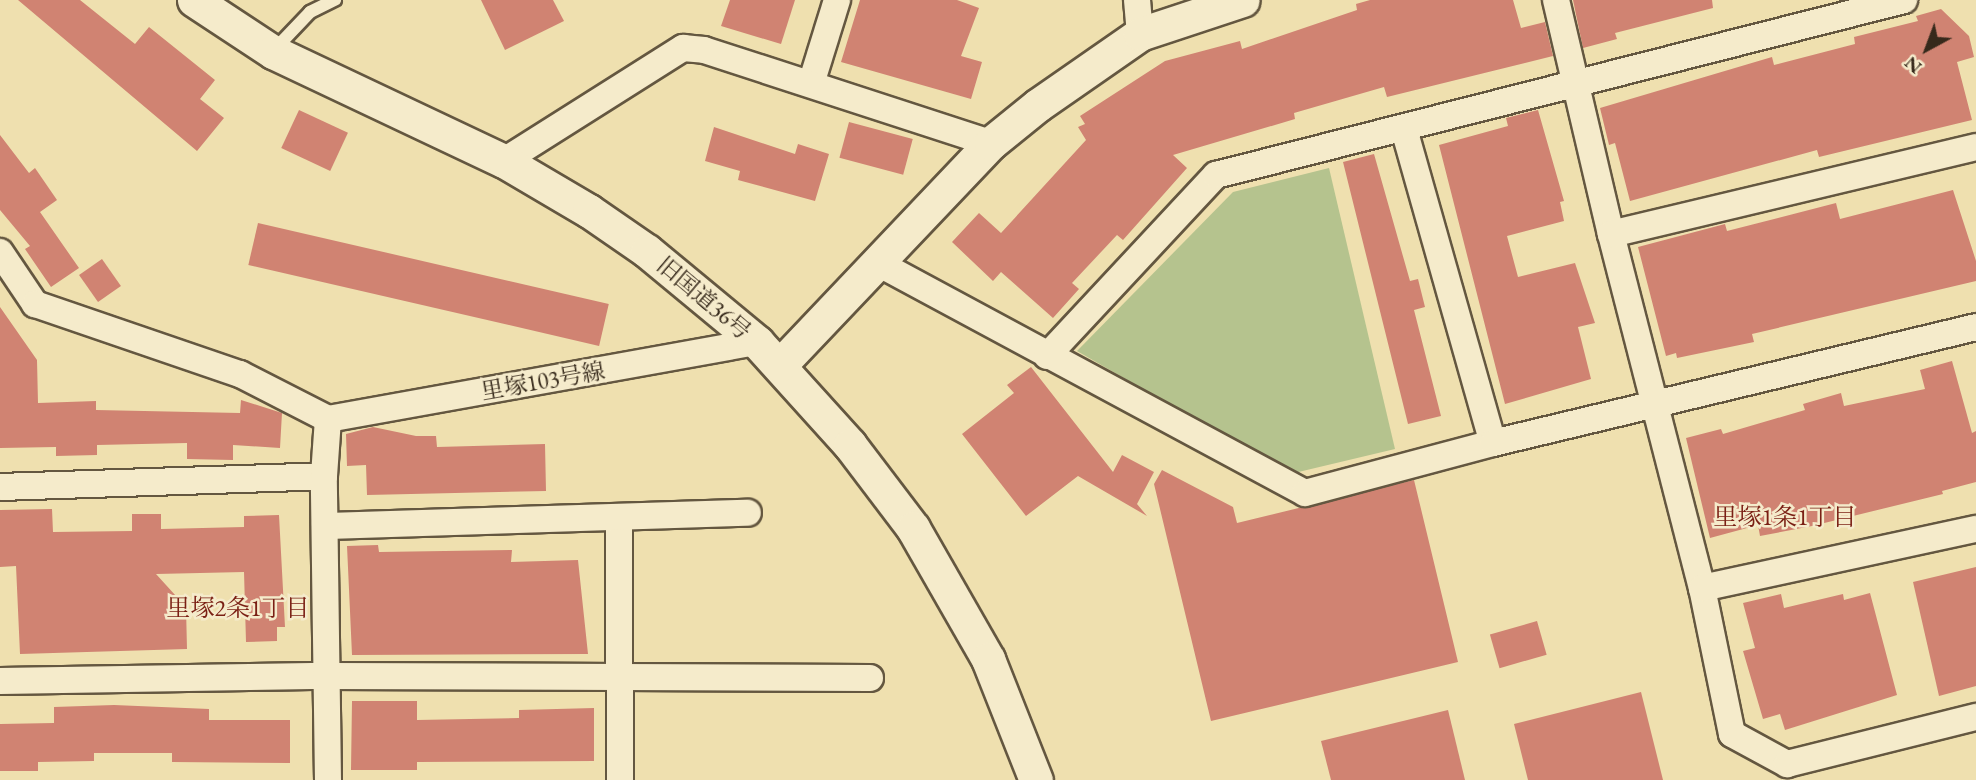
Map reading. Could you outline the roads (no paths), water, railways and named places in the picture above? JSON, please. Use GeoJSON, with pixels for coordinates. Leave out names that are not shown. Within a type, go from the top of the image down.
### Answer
{"type":"FeatureCollection","features":[{"type":"Feature","properties":{"kind":"street","name":"旧国道36号"},"geometry":{"type":"LineString","coordinates":[[194,0],[273,52],[504,161],[648,251],[768,354],[914,528],[988,659],[1036,780]]}},
{"type":"Feature","properties":{"kind":"street"},"geometry":{"type":"LineString","coordinates":[[811,84],[837,0]]}},
{"type":"Feature","properties":{"kind":"street"},"geometry":{"type":"LineString","coordinates":[[1137,0],[1140,34]]}},
{"type":"Feature","properties":{"kind":"street"},"geometry":{"type":"LineString","coordinates":[[768,354],[876,262],[991,143],[1140,34],[1243,0]]}},
{"type":"Feature","properties":{"kind":"street"},"geometry":{"type":"LineString","coordinates":[[1556,0],[1611,234],[1702,588],[1732,733],[1787,764],[1976,716]]}},
{"type":"Feature","properties":{"kind":"street"},"geometry":{"type":"LineString","coordinates":[[1047,356],[1216,175],[1404,129],[1575,80],[1904,0]]}},
{"type":"Feature","properties":{"kind":"street"},"geometry":{"type":"LineString","coordinates":[[504,161],[683,48],[811,84],[991,143]]}},
{"type":"Feature","properties":{"kind":"street"},"geometry":{"type":"LineString","coordinates":[[1404,129],[1493,443]]}},
{"type":"Feature","properties":{"kind":"street"},"geometry":{"type":"LineString","coordinates":[[1611,234],[1976,147]]}},
{"type":"Feature","properties":{"kind":"street"},"geometry":{"type":"LineString","coordinates":[[0,252],[35,304],[240,374],[328,419],[324,476],[328,780]]}},
{"type":"Feature","properties":{"kind":"street"},"geometry":{"type":"LineString","coordinates":[[876,262],[1305,493],[1655,402],[1976,327]]}},
{"type":"Feature","properties":{"kind":"street","name":"里塚103号線"},"geometry":{"type":"LineString","coordinates":[[328,419],[768,354]]}},
{"type":"Feature","properties":{"kind":"street"},"geometry":{"type":"LineString","coordinates":[[0,487],[324,476]]}},
{"type":"Feature","properties":{"kind":"street"},"geometry":{"type":"LineString","coordinates":[[325,526],[619,520],[748,513]]}},
{"type":"Feature","properties":{"kind":"street"},"geometry":{"type":"LineString","coordinates":[[619,520],[620,780]]}},
{"type":"Feature","properties":{"kind":"street"},"geometry":{"type":"LineString","coordinates":[[1702,588],[1976,529]]}},
{"type":"Feature","properties":{"kind":"street"},"geometry":{"type":"LineString","coordinates":[[0,681],[328,676],[870,678]]}},
{"type":"Feature","properties":{"kind":"lane"},"geometry":{"type":"LineString","coordinates":[[273,52],[310,12],[335,0]]}},
{"type":"Feature","properties":{"kind":"district","name":"里塚1条1丁目"},"geometry":{"type":"Point","coordinates":[1785,517]}},
{"type":"Feature","properties":{"kind":"district","name":"里塚2条1丁目"},"geometry":{"type":"Point","coordinates":[238,608]}}]}
